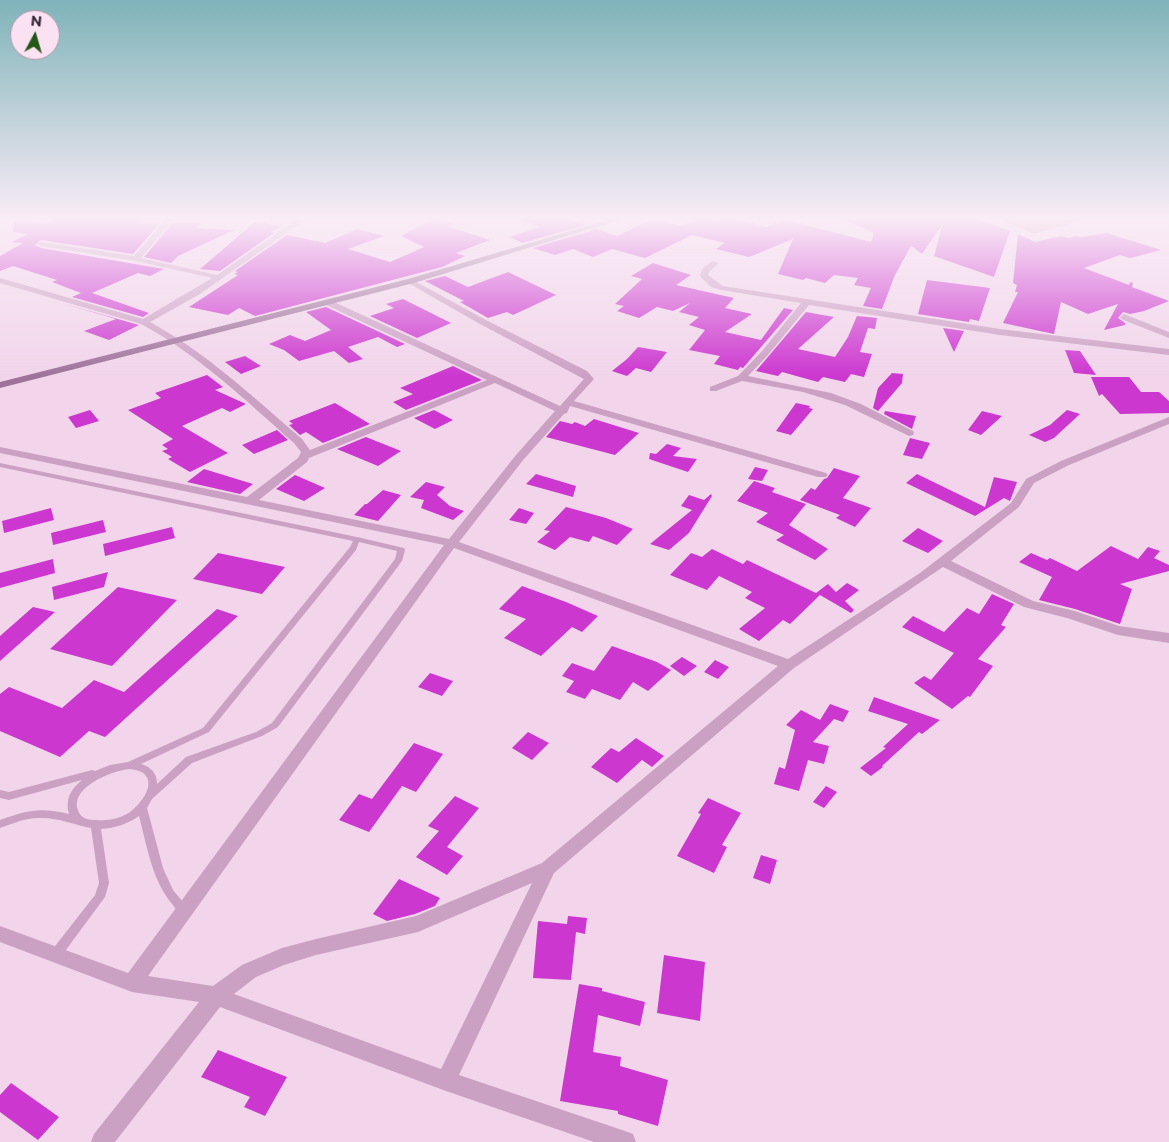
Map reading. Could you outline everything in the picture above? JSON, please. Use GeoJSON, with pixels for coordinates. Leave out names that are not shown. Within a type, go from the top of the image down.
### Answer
{"type":"FeatureCollection","features":[{"type":"Feature","properties":{"kind":"street"},"geometry":{"type":"LineString","coordinates":[[187,270],[217,277]]}},
{"type":"Feature","properties":{"kind":"street"},"geometry":{"type":"LineString","coordinates":[[144,322],[190,297],[228,270]]}},
{"type":"Feature","properties":{"kind":"street"},"geometry":{"type":"LineString","coordinates":[[0,385],[447,270]]}},
{"type":"Feature","properties":{"kind":"street"},"geometry":{"type":"LineString","coordinates":[[706,270],[704,276],[714,285],[807,302],[1084,344],[1169,352]]}},
{"type":"Feature","properties":{"kind":"street"},"geometry":{"type":"LineString","coordinates":[[0,280],[144,322],[164,332],[208,363],[298,441],[306,452],[303,460],[250,501]]}},
{"type":"Feature","properties":{"kind":"street"},"geometry":{"type":"LineString","coordinates":[[132,983],[452,543],[520,457],[589,379],[588,375],[483,322],[411,281]]}},
{"type":"Feature","properties":{"kind":"street"},"geometry":{"type":"LineString","coordinates":[[329,302],[495,380],[566,407],[822,475]]}},
{"type":"Feature","properties":{"kind":"street"},"geometry":{"type":"LineString","coordinates":[[713,389],[741,378],[765,353],[807,302]]}},
{"type":"Feature","properties":{"kind":"street"},"geometry":{"type":"LineString","coordinates":[[1124,317],[1169,335]]}},
{"type":"Feature","properties":{"kind":"street"},"geometry":{"type":"LineString","coordinates":[[741,378],[802,388],[838,398],[866,410],[909,433]]}},
{"type":"Feature","properties":{"kind":"street"},"geometry":{"type":"LineString","coordinates":[[305,456],[495,380]]}},
{"type":"Feature","properties":{"kind":"street"},"geometry":{"type":"LineString","coordinates":[[102,1142],[216,996],[249,971],[282,957],[316,947],[418,924],[548,868],[789,665],[916,582],[1015,504],[1030,481],[1065,463],[1169,420]]}},
{"type":"Feature","properties":{"kind":"street"},"geometry":{"type":"LineString","coordinates":[[0,450],[452,543],[789,665]]}},
{"type":"Feature","properties":{"kind":"street"},"geometry":{"type":"LineString","coordinates":[[942,562],[1029,604],[1070,614],[1118,630],[1169,638]]}},
{"type":"Feature","properties":{"kind":"street"},"geometry":{"type":"LineString","coordinates":[[446,1081],[548,868]]}},
{"type":"Feature","properties":{"kind":"street"},"geometry":{"type":"LineString","coordinates":[[0,934],[132,983],[216,996],[446,1081],[625,1142]]}},
{"type":"Feature","properties":{"kind":"lane"},"geometry":{"type":"LineString","coordinates":[[0,465],[357,539],[400,549],[401,552],[399,558],[280,721],[270,729],[189,760],[151,796],[142,808],[129,818],[112,825],[96,826],[58,815],[41,813],[23,816],[0,824]]}},
{"type":"Feature","properties":{"kind":"lane"},"geometry":{"type":"LineString","coordinates":[[0,794],[9,796],[114,767],[129,765],[206,730],[353,548],[357,539]]}},
{"type":"Feature","properties":{"kind":"lane"},"geometry":{"type":"LineString","coordinates":[[129,765],[142,768],[150,775],[153,785],[151,796]]}},
{"type":"Feature","properties":{"kind":"lane"},"geometry":{"type":"LineString","coordinates":[[83,822],[74,815],[72,804],[76,793],[99,772]]}},
{"type":"Feature","properties":{"kind":"lane"},"geometry":{"type":"LineString","coordinates":[[142,808],[158,868],[169,893],[184,911]]}},
{"type":"Feature","properties":{"kind":"lane"},"geometry":{"type":"LineString","coordinates":[[56,954],[100,896],[104,883],[96,826]]}},
{"type":"Feature","properties":{"kind":"building"},"geometry":{"type":"Polygon","coordinates":[[[26,270],[161,270],[150,276],[138,273],[92,293],[149,313],[143,317],[72,297],[81,293],[52,282],[57,280],[26,270]]]}},
{"type":"Feature","properties":{"kind":"building"},"geometry":{"type":"Polygon","coordinates":[[[429,270],[255,316],[239,308],[228,315],[189,307],[238,275],[234,274],[238,272],[235,271],[429,270]]]}},
{"type":"Feature","properties":{"kind":"building"},"geometry":{"type":"Polygon","coordinates":[[[641,270],[676,270],[691,275],[676,285],[734,298],[725,308],[752,314],[725,332],[761,340],[784,308],[793,310],[743,368],[740,367],[738,370],[714,364],[720,356],[689,350],[705,330],[689,325],[699,317],[679,312],[690,303],[673,311],[657,307],[639,318],[617,311],[624,306],[615,304],[642,279],[631,276],[641,270]]]}},
{"type":"Feature","properties":{"kind":"building"},"geometry":{"type":"Polygon","coordinates":[[[780,270],[898,270],[882,309],[863,306],[871,288],[854,285],[858,278],[834,275],[825,283],[778,274],[780,270]]]}},
{"type":"Feature","properties":{"kind":"building"},"geometry":{"type":"Polygon","coordinates":[[[975,270],[996,270],[994,277],[975,270]]]}},
{"type":"Feature","properties":{"kind":"building"},"geometry":{"type":"Polygon","coordinates":[[[1014,270],[1090,270],[1129,285],[1130,282],[1133,283],[1132,287],[1169,301],[1144,311],[1130,314],[1123,312],[1118,318],[1125,325],[1104,330],[1118,304],[1088,314],[1061,302],[1054,334],[1003,323],[1018,292],[1015,292],[1017,285],[1013,283],[1014,270]]]}},
{"type":"Feature","properties":{"kind":"building"},"geometry":{"type":"Polygon","coordinates":[[[508,272],[556,295],[513,315],[507,312],[488,318],[460,302],[464,301],[425,281],[445,276],[468,287],[508,272]]]}},
{"type":"Feature","properties":{"kind":"building"},"geometry":{"type":"Polygon","coordinates":[[[927,280],[990,288],[979,321],[970,319],[969,322],[918,314],[927,280]]]}},
{"type":"Feature","properties":{"kind":"building"},"geometry":{"type":"Polygon","coordinates":[[[403,299],[451,323],[417,338],[370,316],[394,308],[386,304],[403,299]]]}},
{"type":"Feature","properties":{"kind":"building"},"geometry":{"type":"Polygon","coordinates":[[[58,302],[139,325],[109,340],[84,331],[116,319],[58,302]]]}},
{"type":"Feature","properties":{"kind":"building"},"geometry":{"type":"Polygon","coordinates":[[[326,307],[405,344],[397,347],[378,337],[348,347],[363,359],[349,363],[334,351],[299,361],[284,350],[269,344],[290,335],[305,341],[331,330],[306,312],[326,307]]]}},
{"type":"Feature","properties":{"kind":"building"},"geometry":{"type":"Polygon","coordinates":[[[806,312],[834,317],[798,349],[835,357],[848,337],[857,316],[877,318],[875,329],[868,328],[860,352],[872,354],[864,377],[851,374],[845,382],[823,377],[818,382],[782,372],[778,376],[756,371],[806,312]]]}},
{"type":"Feature","properties":{"kind":"building"},"geometry":{"type":"Polygon","coordinates":[[[943,328],[964,331],[954,352],[943,328]]]}},
{"type":"Feature","properties":{"kind":"building"},"geometry":{"type":"Polygon","coordinates":[[[638,347],[667,352],[651,372],[636,368],[627,376],[612,371],[627,359],[638,347]]]}},
{"type":"Feature","properties":{"kind":"building"},"geometry":{"type":"Polygon","coordinates":[[[1065,350],[1080,351],[1096,375],[1074,373],[1065,350]]]}},
{"type":"Feature","properties":{"kind":"building"},"geometry":{"type":"Polygon","coordinates":[[[245,356],[261,366],[241,374],[225,362],[245,356]]]}},
{"type":"Feature","properties":{"kind":"building"},"geometry":{"type":"Polygon","coordinates":[[[453,366],[482,380],[406,410],[393,402],[413,394],[400,388],[453,366]]]}},
{"type":"Feature","properties":{"kind":"building"},"geometry":{"type":"Polygon","coordinates":[[[892,373],[903,374],[902,383],[878,411],[873,408],[878,388],[892,373]]]}},
{"type":"Feature","properties":{"kind":"building"},"geometry":{"type":"Polygon","coordinates":[[[207,375],[223,387],[215,390],[246,404],[230,412],[222,408],[182,426],[228,453],[190,472],[168,459],[172,457],[162,451],[168,449],[162,445],[173,439],[128,410],[161,398],[155,393],[207,375]]]}},
{"type":"Feature","properties":{"kind":"building"},"geometry":{"type":"Polygon","coordinates":[[[1091,377],[1129,377],[1141,392],[1159,392],[1169,401],[1169,413],[1120,414],[1102,394],[1099,396],[1091,377]]]}},
{"type":"Feature","properties":{"kind":"building"},"geometry":{"type":"Polygon","coordinates":[[[335,403],[370,424],[323,443],[306,432],[300,435],[289,425],[293,424],[289,421],[335,403]]]}},
{"type":"Feature","properties":{"kind":"building"},"geometry":{"type":"Polygon","coordinates":[[[796,403],[810,406],[809,408],[813,409],[791,435],[776,431],[796,403]]]}},
{"type":"Feature","properties":{"kind":"building"},"geometry":{"type":"Polygon","coordinates":[[[90,410],[99,421],[76,428],[68,417],[90,410]]]}},
{"type":"Feature","properties":{"kind":"building"},"geometry":{"type":"Polygon","coordinates":[[[434,410],[453,420],[435,429],[414,418],[434,410]]]}},
{"type":"Feature","properties":{"kind":"building"},"geometry":{"type":"Polygon","coordinates":[[[1067,410],[1080,414],[1054,438],[1045,442],[1029,435],[1050,425],[1067,410]]]}},
{"type":"Feature","properties":{"kind":"building"},"geometry":{"type":"Polygon","coordinates":[[[885,411],[916,416],[912,429],[884,414],[885,411]]]}},
{"type":"Feature","properties":{"kind":"building"},"geometry":{"type":"Polygon","coordinates":[[[982,411],[1002,416],[981,435],[968,430],[982,411]]]}},
{"type":"Feature","properties":{"kind":"building"},"geometry":{"type":"Polygon","coordinates":[[[594,419],[639,433],[615,455],[546,437],[560,421],[572,424],[575,422],[585,426],[594,419]]]}},
{"type":"Feature","properties":{"kind":"building"},"geometry":{"type":"Polygon","coordinates":[[[277,430],[288,440],[254,454],[242,445],[277,430]]]}},
{"type":"Feature","properties":{"kind":"building"},"geometry":{"type":"Polygon","coordinates":[[[366,437],[401,451],[378,466],[337,449],[366,437]]]}},
{"type":"Feature","properties":{"kind":"building"},"geometry":{"type":"Polygon","coordinates":[[[910,438],[930,443],[922,459],[903,455],[910,438]]]}},
{"type":"Feature","properties":{"kind":"building"},"geometry":{"type":"Polygon","coordinates":[[[667,444],[681,448],[673,456],[697,459],[688,472],[649,459],[650,453],[656,454],[667,444]]]}},
{"type":"Feature","properties":{"kind":"building"},"geometry":{"type":"Polygon","coordinates":[[[755,467],[768,470],[762,481],[748,479],[755,467]]]}},
{"type":"Feature","properties":{"kind":"building"},"geometry":{"type":"Polygon","coordinates":[[[834,468],[860,476],[843,498],[871,508],[855,527],[836,518],[840,515],[800,500],[811,488],[815,490],[834,468]]]}},
{"type":"Feature","properties":{"kind":"building"},"geometry":{"type":"Polygon","coordinates":[[[204,469],[253,484],[240,494],[187,482],[204,469]]]}},
{"type":"Feature","properties":{"kind":"building"},"geometry":{"type":"Polygon","coordinates":[[[536,474],[576,486],[573,497],[526,484],[536,474]]]}},
{"type":"Feature","properties":{"kind":"building"},"geometry":{"type":"Polygon","coordinates":[[[917,474],[985,507],[994,477],[1017,482],[1010,501],[1004,498],[975,516],[906,483],[917,474]]]}},
{"type":"Feature","properties":{"kind":"building"},"geometry":{"type":"Polygon","coordinates":[[[295,475],[325,488],[304,501],[276,489],[295,475]]]}},
{"type":"Feature","properties":{"kind":"building"},"geometry":{"type":"Polygon","coordinates":[[[754,481],[775,488],[772,492],[806,504],[789,525],[828,549],[815,560],[776,540],[784,535],[756,522],[768,513],[737,501],[754,481]]]}},
{"type":"Feature","properties":{"kind":"building"},"geometry":{"type":"Polygon","coordinates":[[[426,482],[445,487],[437,495],[450,506],[464,511],[453,520],[421,508],[424,500],[410,497],[426,482]]]}},
{"type":"Feature","properties":{"kind":"building"},"geometry":{"type":"Polygon","coordinates":[[[383,490],[401,495],[378,521],[354,515],[365,504],[383,490]]]}},
{"type":"Feature","properties":{"kind":"building"},"geometry":{"type":"Polygon","coordinates":[[[711,494],[712,496],[689,533],[669,550],[650,544],[692,510],[681,506],[689,495],[704,500],[711,494]]]}},
{"type":"Feature","properties":{"kind":"building"},"geometry":{"type":"Polygon","coordinates":[[[566,507],[606,518],[633,529],[617,545],[593,536],[589,542],[570,537],[555,550],[537,542],[550,531],[544,530],[566,507]]]}},
{"type":"Feature","properties":{"kind":"building"},"geometry":{"type":"Polygon","coordinates":[[[51,508],[54,520],[4,533],[2,521],[51,508]]]}},
{"type":"Feature","properties":{"kind":"building"},"geometry":{"type":"Polygon","coordinates":[[[519,508],[534,513],[526,524],[509,520],[519,508]]]}},
{"type":"Feature","properties":{"kind":"building"},"geometry":{"type":"Polygon","coordinates":[[[103,520],[106,532],[53,545],[51,533],[103,520]]]}},
{"type":"Feature","properties":{"kind":"building"},"geometry":{"type":"Polygon","coordinates":[[[172,527],[175,538],[105,556],[103,544],[172,527]]]}},
{"type":"Feature","properties":{"kind":"building"},"geometry":{"type":"Polygon","coordinates":[[[918,528],[943,541],[928,553],[902,541],[918,528]]]}},
{"type":"Feature","properties":{"kind":"building"},"geometry":{"type":"Polygon","coordinates":[[[1111,546],[1138,559],[1148,547],[1160,551],[1154,558],[1169,565],[1169,571],[1120,584],[1132,589],[1120,624],[1075,609],[1039,600],[1052,577],[1019,562],[1031,553],[1047,560],[1050,558],[1077,571],[1111,546]]]}},
{"type":"Feature","properties":{"kind":"building"},"geometry":{"type":"Polygon","coordinates":[[[712,549],[743,564],[747,560],[816,593],[828,584],[836,592],[847,583],[859,590],[845,601],[854,610],[851,613],[820,595],[790,624],[783,620],[759,641],[739,629],[765,608],[745,598],[752,592],[719,576],[707,590],[670,575],[691,553],[702,557],[712,549]]]}},
{"type":"Feature","properties":{"kind":"building"},"geometry":{"type":"Polygon","coordinates":[[[218,553],[285,567],[262,594],[193,579],[218,553]]]}},
{"type":"Feature","properties":{"kind":"building"},"geometry":{"type":"Polygon","coordinates":[[[53,559],[55,573],[0,588],[0,573],[53,559]]]}},
{"type":"Feature","properties":{"kind":"building"},"geometry":{"type":"Polygon","coordinates":[[[108,572],[104,587],[54,600],[52,587],[108,572]]]}},
{"type":"Feature","properties":{"kind":"building"},"geometry":{"type":"Polygon","coordinates":[[[522,586],[598,616],[582,632],[572,627],[541,656],[504,638],[526,619],[499,609],[522,586]]]}},
{"type":"Feature","properties":{"kind":"building"},"geometry":{"type":"Polygon","coordinates":[[[118,587],[177,600],[112,666],[50,649],[118,587]]]}},
{"type":"Feature","properties":{"kind":"building"},"geometry":{"type":"Polygon","coordinates":[[[992,594],[1014,604],[1001,625],[1006,627],[978,659],[993,666],[970,697],[968,696],[952,709],[914,683],[924,676],[931,680],[954,653],[902,627],[913,616],[944,632],[967,608],[979,614],[992,594]]]}},
{"type":"Feature","properties":{"kind":"building"},"geometry":{"type":"Polygon","coordinates":[[[33,607],[55,612],[0,661],[0,636],[33,607]]]}},
{"type":"Feature","properties":{"kind":"building"},"geometry":{"type":"Polygon","coordinates":[[[217,609],[238,616],[105,737],[89,731],[60,757],[0,731],[0,694],[9,687],[62,708],[94,680],[124,692],[217,609]]]}},
{"type":"Feature","properties":{"kind":"building"},"geometry":{"type":"Polygon","coordinates":[[[612,646],[657,662],[671,670],[648,691],[633,682],[620,700],[592,689],[585,699],[566,692],[574,681],[562,676],[572,663],[594,671],[612,646]]]}},
{"type":"Feature","properties":{"kind":"building"},"geometry":{"type":"Polygon","coordinates":[[[682,657],[697,666],[684,676],[670,666],[682,657]]]}},
{"type":"Feature","properties":{"kind":"building"},"geometry":{"type":"Polygon","coordinates":[[[715,660],[729,667],[718,679],[704,672],[715,660]]]}},
{"type":"Feature","properties":{"kind":"building"},"geometry":{"type":"Polygon","coordinates":[[[430,673],[453,681],[442,696],[418,687],[430,673]]]}},
{"type":"Feature","properties":{"kind":"building"},"geometry":{"type":"Polygon","coordinates":[[[874,697],[940,720],[922,734],[919,732],[871,776],[860,768],[886,748],[883,747],[908,724],[868,711],[874,697]]]}},
{"type":"Feature","properties":{"kind":"building"},"geometry":{"type":"Polygon","coordinates":[[[830,704],[849,711],[843,722],[834,719],[813,742],[829,746],[824,764],[808,760],[799,791],[774,784],[779,767],[785,769],[795,730],[786,725],[801,710],[820,720],[830,704]]]}},
{"type":"Feature","properties":{"kind":"building"},"geometry":{"type":"Polygon","coordinates":[[[528,732],[549,743],[532,760],[512,748],[528,732]]]}},
{"type":"Feature","properties":{"kind":"building"},"geometry":{"type":"Polygon","coordinates":[[[636,738],[664,756],[652,767],[642,760],[617,783],[591,767],[611,748],[619,752],[636,738]]]}},
{"type":"Feature","properties":{"kind":"building"},"geometry":{"type":"Polygon","coordinates":[[[414,743],[443,754],[416,792],[402,786],[369,832],[339,820],[359,794],[372,799],[414,743]]]}},
{"type":"Feature","properties":{"kind":"building"},"geometry":{"type":"Polygon","coordinates":[[[826,786],[837,792],[824,808],[813,802],[826,786]]]}},
{"type":"Feature","properties":{"kind":"building"},"geometry":{"type":"Polygon","coordinates":[[[455,796],[479,808],[447,847],[463,856],[447,875],[416,857],[439,831],[428,826],[455,796]]]}},
{"type":"Feature","properties":{"kind":"building"},"geometry":{"type":"Polygon","coordinates":[[[708,798],[741,813],[722,845],[727,847],[714,873],[677,856],[701,814],[698,813],[708,798]]]}},
{"type":"Feature","properties":{"kind":"building"},"geometry":{"type":"Polygon","coordinates":[[[761,855],[777,860],[770,884],[753,878],[761,855]]]}},
{"type":"Feature","properties":{"kind":"building"},"geometry":{"type":"Polygon","coordinates":[[[399,879],[440,898],[435,906],[415,914],[387,921],[373,914],[399,879]]]}},
{"type":"Feature","properties":{"kind":"building"},"geometry":{"type":"Polygon","coordinates":[[[568,916],[587,918],[585,934],[576,932],[571,980],[533,978],[538,921],[567,924],[568,916]]]}},
{"type":"Feature","properties":{"kind":"building"},"geometry":{"type":"Polygon","coordinates":[[[664,955],[705,962],[700,1021],[657,1013],[664,955]]]}},
{"type":"Feature","properties":{"kind":"building"},"geometry":{"type":"Polygon","coordinates":[[[579,984],[602,988],[602,991],[645,1002],[640,1026],[598,1015],[593,1052],[621,1057],[620,1066],[668,1080],[658,1126],[618,1114],[618,1111],[560,1101],[579,984]]]}},
{"type":"Feature","properties":{"kind":"building"},"geometry":{"type":"Polygon","coordinates":[[[218,1050],[287,1077],[265,1116],[244,1107],[250,1097],[201,1077],[218,1050]]]}},
{"type":"Feature","properties":{"kind":"building"},"geometry":{"type":"Polygon","coordinates":[[[11,1083],[59,1117],[38,1140],[0,1112],[0,1095],[11,1083]]]}}]}
